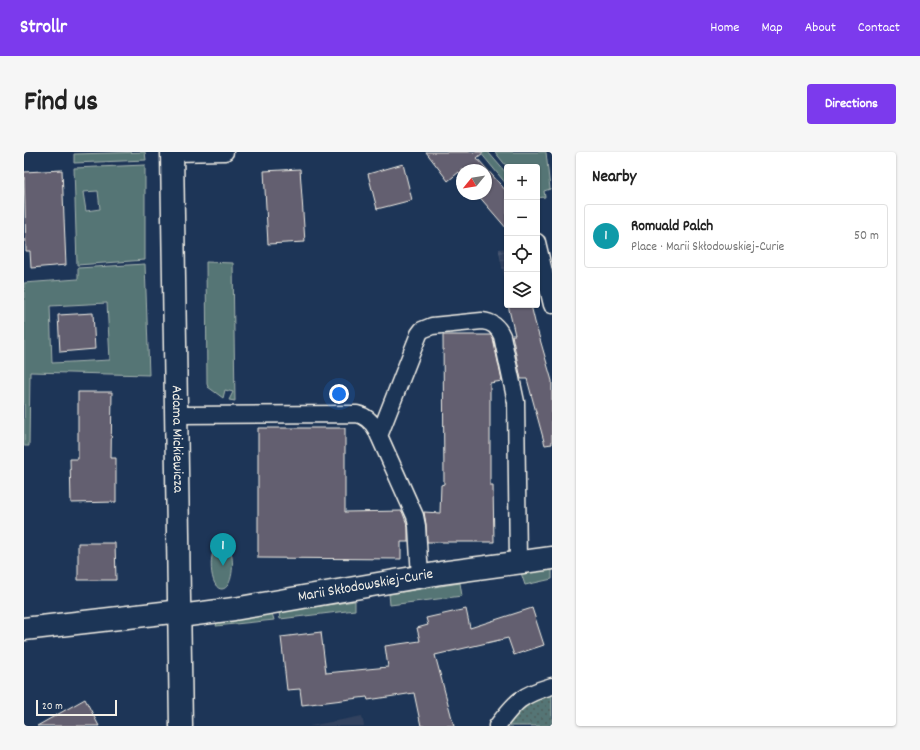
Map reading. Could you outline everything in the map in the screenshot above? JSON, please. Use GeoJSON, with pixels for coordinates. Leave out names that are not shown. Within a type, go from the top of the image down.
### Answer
{"type":"FeatureCollection","features":[{"type":"Feature","properties":{"kind":"street","name":"Adama Mickiewicza"},"geometry":{"type":"LineString","coordinates":[[172,153],[181,726]]}},
{"type":"Feature","properties":{"kind":"street","name":"Marii Skłodowskiej-Curie"},"geometry":{"type":"LineString","coordinates":[[24,629],[234,609],[420,577],[552,558]]}},
{"type":"Feature","properties":{"kind":"lane"},"geometry":{"type":"LineString","coordinates":[[172,153],[225,152]]}},
{"type":"Feature","properties":{"kind":"lane"},"geometry":{"type":"LineString","coordinates":[[540,251],[552,305]]}},
{"type":"Feature","properties":{"kind":"lane"},"geometry":{"type":"LineString","coordinates":[[379,436],[419,334],[422,330],[432,326],[482,321],[489,322],[497,327],[502,336],[516,402],[518,562]]}},
{"type":"Feature","properties":{"kind":"lane"},"geometry":{"type":"LineString","coordinates":[[176,415],[358,414],[366,418],[373,424],[415,516],[418,526],[420,577]]}},
{"type":"Feature","properties":{"kind":"lane"},"geometry":{"type":"LineString","coordinates":[[497,726],[512,707],[520,700],[533,691],[552,686]]}},
{"type":"Feature","properties":{"kind":"shaded area"},"geometry":{"type":"Polygon","coordinates":[[[504,248],[504,276],[499,252],[499,249],[504,248]]]}},
{"type":"Feature","properties":{"kind":"shaded area"},"geometry":{"type":"Polygon","coordinates":[[[362,716],[364,726],[309,726],[347,719],[362,716]]]}},
{"type":"Feature","properties":{"kind":"green space"},"geometry":{"type":"Polygon","coordinates":[[[145,152],[146,160],[74,163],[74,154],[145,152]]]}},
{"type":"Feature","properties":{"kind":"green space"},"geometry":{"type":"Polygon","coordinates":[[[480,152],[488,152],[504,171],[504,181],[492,167],[492,164],[490,164],[480,152]]]}},
{"type":"Feature","properties":{"kind":"green space"},"geometry":{"type":"Polygon","coordinates":[[[495,152],[546,152],[550,189],[544,191],[545,197],[540,198],[540,164],[505,164],[495,152]]]}},
{"type":"Feature","properties":{"kind":"green space"},"geometry":{"type":"Polygon","coordinates":[[[145,165],[145,260],[77,265],[74,168],[145,165]],[[98,191],[83,192],[86,211],[100,209],[98,191]]]}},
{"type":"Feature","properties":{"kind":"green space"},"geometry":{"type":"Polygon","coordinates":[[[206,262],[233,263],[235,401],[229,400],[233,392],[225,390],[223,398],[208,387],[207,384],[206,262]]]}},
{"type":"Feature","properties":{"kind":"green space"},"geometry":{"type":"Polygon","coordinates":[[[145,264],[149,375],[30,372],[29,446],[24,446],[24,283],[78,279],[78,268],[145,264]],[[107,303],[50,306],[52,363],[110,360],[107,303]]]}},
{"type":"Feature","properties":{"kind":"green space"},"geometry":{"type":"Polygon","coordinates":[[[223,540],[231,551],[232,574],[226,587],[222,589],[214,582],[211,566],[214,549],[218,543],[223,540]]]}},
{"type":"Feature","properties":{"kind":"green space"},"geometry":{"type":"Polygon","coordinates":[[[552,568],[552,579],[525,585],[521,573],[552,568]]]}},
{"type":"Feature","properties":{"kind":"green space"},"geometry":{"type":"Polygon","coordinates":[[[460,583],[462,596],[390,605],[389,594],[460,583]]]}},
{"type":"Feature","properties":{"kind":"green space"},"geometry":{"type":"Polygon","coordinates":[[[355,601],[355,610],[280,619],[279,612],[355,601]]]}},
{"type":"Feature","properties":{"kind":"green space"},"geometry":{"type":"Polygon","coordinates":[[[272,613],[274,620],[216,626],[217,622],[272,613]]]}},
{"type":"Feature","properties":{"kind":"green space"},"geometry":{"type":"Polygon","coordinates":[[[552,692],[552,726],[507,726],[520,708],[533,698],[552,692]]]}},
{"type":"Feature","properties":{"kind":"building"},"geometry":{"type":"Polygon","coordinates":[[[426,152],[484,152],[477,158],[482,164],[456,164],[456,174],[448,181],[426,152]]]}},
{"type":"Feature","properties":{"kind":"building"},"geometry":{"type":"Polygon","coordinates":[[[403,164],[412,200],[377,209],[368,174],[403,164]]]}},
{"type":"Feature","properties":{"kind":"building"},"geometry":{"type":"Polygon","coordinates":[[[300,169],[305,242],[268,244],[264,171],[300,169]]]}},
{"type":"Feature","properties":{"kind":"building"},"geometry":{"type":"Polygon","coordinates":[[[62,170],[66,265],[31,268],[30,251],[26,251],[24,172],[62,170]]]}},
{"type":"Feature","properties":{"kind":"building"},"geometry":{"type":"Polygon","coordinates":[[[492,175],[504,189],[504,226],[482,200],[492,200],[492,175]]]}},
{"type":"Feature","properties":{"kind":"building"},"geometry":{"type":"Polygon","coordinates":[[[509,308],[532,308],[552,381],[552,444],[545,445],[527,379],[521,379],[512,335],[515,335],[509,308]]]}},
{"type":"Feature","properties":{"kind":"building"},"geometry":{"type":"Polygon","coordinates":[[[93,313],[95,349],[60,352],[58,315],[93,313]]]}},
{"type":"Feature","properties":{"kind":"building"},"geometry":{"type":"Polygon","coordinates":[[[443,335],[491,335],[493,339],[502,381],[490,383],[490,485],[493,485],[494,542],[427,542],[424,512],[440,513],[441,485],[444,484],[443,335]]]}},
{"type":"Feature","properties":{"kind":"building"},"geometry":{"type":"Polygon","coordinates":[[[78,392],[112,392],[111,458],[116,458],[116,502],[71,503],[70,459],[78,459],[78,392]]]}},
{"type":"Feature","properties":{"kind":"building"},"geometry":{"type":"Polygon","coordinates":[[[258,428],[345,428],[345,512],[402,511],[408,527],[408,542],[401,542],[401,559],[258,558],[258,428]]]}},
{"type":"Feature","properties":{"kind":"building"},"geometry":{"type":"Polygon","coordinates":[[[78,543],[115,543],[116,580],[78,580],[78,543]]]}},
{"type":"Feature","properties":{"kind":"building"},"geometry":{"type":"Polygon","coordinates":[[[532,608],[544,645],[514,655],[508,638],[435,655],[454,726],[421,726],[414,693],[368,700],[367,697],[302,705],[300,689],[287,690],[281,637],[321,632],[326,673],[388,667],[385,646],[420,641],[417,628],[428,625],[426,618],[466,609],[470,628],[532,608]]]}},
{"type":"Feature","properties":{"kind":"building"},"geometry":{"type":"Polygon","coordinates":[[[85,699],[99,726],[37,726],[85,699]]]}},
{"type":"Feature","properties":{"kind":"place","name":"Romuald Palch"},"geometry":{"type":"Point","coordinates":[223,566]}}]}
